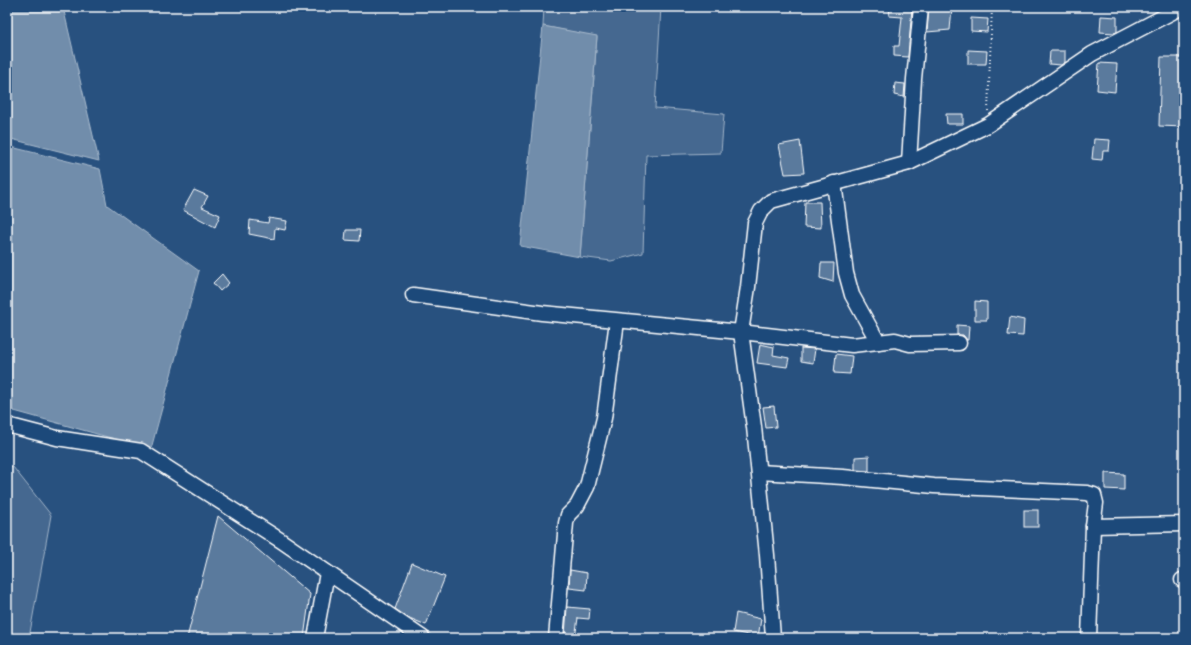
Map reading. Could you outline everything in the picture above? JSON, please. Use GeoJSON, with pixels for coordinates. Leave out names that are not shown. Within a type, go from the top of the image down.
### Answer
{"type":"FeatureCollection","features":[{"type":"Feature","properties":{"kind":"street"},"geometry":{"type":"LineString","coordinates":[[909,163],[914,79],[921,7]]}},
{"type":"Feature","properties":{"kind":"street"},"geometry":{"type":"LineString","coordinates":[[773,638],[759,472],[741,332],[748,287],[755,223],[761,211],[771,201],[909,163],[994,121],[1092,54],[1182,7]]}},
{"type":"Feature","properties":{"kind":"street"},"geometry":{"type":"LineString","coordinates":[[834,183],[846,273],[852,295],[878,342]]}},
{"type":"Feature","properties":{"kind":"street"},"geometry":{"type":"LineString","coordinates":[[413,295],[542,313],[741,332],[852,345],[895,340],[910,344],[959,343]]}},
{"type":"Feature","properties":{"kind":"street"},"geometry":{"type":"LineString","coordinates":[[556,638],[566,523],[568,515],[576,506],[587,487],[604,418],[617,321]]}},
{"type":"Feature","properties":{"kind":"street"},"geometry":{"type":"LineString","coordinates":[[7,425],[57,438],[141,451],[280,540],[423,638]]}},
{"type":"Feature","properties":{"kind":"street"},"geometry":{"type":"LineString","coordinates":[[759,472],[843,477],[934,486],[1087,493],[1094,495],[1096,503],[1093,526],[1089,638]]}},
{"type":"Feature","properties":{"kind":"street"},"geometry":{"type":"LineString","coordinates":[[1093,526],[1184,524]]}},
{"type":"Feature","properties":{"kind":"street"},"geometry":{"type":"LineString","coordinates":[[315,638],[327,573]]}},
{"type":"Feature","properties":{"kind":"path"},"geometry":{"type":"LineString","coordinates":[[992,7],[987,110],[994,121]]}},
{"type":"Feature","properties":{"kind":"shaded area"},"geometry":{"type":"Polygon","coordinates":[[[7,7],[63,7],[99,161],[7,138],[7,7]]]}},
{"type":"Feature","properties":{"kind":"shaded area"},"geometry":{"type":"Polygon","coordinates":[[[544,7],[661,7],[655,108],[724,114],[721,153],[646,155],[643,253],[611,261],[580,257],[597,37],[543,26],[544,7]]]}},
{"type":"Feature","properties":{"kind":"shaded area"},"geometry":{"type":"Polygon","coordinates":[[[543,26],[597,36],[580,257],[520,246],[543,26]]]}},
{"type":"Feature","properties":{"kind":"shaded area"},"geometry":{"type":"Polygon","coordinates":[[[7,146],[100,169],[107,205],[199,271],[151,449],[7,409],[7,146]]]}},
{"type":"Feature","properties":{"kind":"shaded area"},"geometry":{"type":"Polygon","coordinates":[[[7,465],[13,467],[51,515],[29,638],[7,638],[7,465]]]}},
{"type":"Feature","properties":{"kind":"building"},"geometry":{"type":"Polygon","coordinates":[[[890,7],[912,7],[908,57],[894,56],[894,46],[899,46],[902,17],[889,16],[890,7]]]}},
{"type":"Feature","properties":{"kind":"building"},"geometry":{"type":"Polygon","coordinates":[[[929,7],[952,7],[950,30],[927,32],[929,7]]]}},
{"type":"Feature","properties":{"kind":"building"},"geometry":{"type":"Polygon","coordinates":[[[1101,16],[1117,17],[1117,32],[1100,32],[1101,16]]]}},
{"type":"Feature","properties":{"kind":"building"},"geometry":{"type":"Polygon","coordinates":[[[971,18],[988,19],[987,32],[971,31],[971,18]]]}},
{"type":"Feature","properties":{"kind":"building"},"geometry":{"type":"Polygon","coordinates":[[[968,50],[987,51],[986,64],[968,64],[968,50]]]}},
{"type":"Feature","properties":{"kind":"building"},"geometry":{"type":"Polygon","coordinates":[[[1050,51],[1065,51],[1065,62],[1061,65],[1049,64],[1050,51]]]}},
{"type":"Feature","properties":{"kind":"building"},"geometry":{"type":"Polygon","coordinates":[[[1161,57],[1184,57],[1184,127],[1159,126],[1161,57]]]}},
{"type":"Feature","properties":{"kind":"building"},"geometry":{"type":"Polygon","coordinates":[[[1099,63],[1117,64],[1115,92],[1097,90],[1099,63]]]}},
{"type":"Feature","properties":{"kind":"building"},"geometry":{"type":"Polygon","coordinates":[[[895,83],[905,84],[904,97],[894,95],[895,83]]]}},
{"type":"Feature","properties":{"kind":"building"},"geometry":{"type":"Polygon","coordinates":[[[946,114],[963,114],[963,124],[947,124],[946,114]]]}},
{"type":"Feature","properties":{"kind":"building"},"geometry":{"type":"Polygon","coordinates":[[[1094,139],[1110,140],[1109,151],[1103,151],[1102,160],[1092,159],[1094,139]]]}},
{"type":"Feature","properties":{"kind":"building"},"geometry":{"type":"Polygon","coordinates":[[[800,141],[804,173],[785,174],[779,145],[800,141]]]}},
{"type":"Feature","properties":{"kind":"building"},"geometry":{"type":"Polygon","coordinates":[[[194,190],[208,196],[202,207],[220,215],[215,227],[183,210],[194,190]]]}},
{"type":"Feature","properties":{"kind":"building"},"geometry":{"type":"Polygon","coordinates":[[[805,202],[820,202],[821,228],[804,227],[805,202]]]}},
{"type":"Feature","properties":{"kind":"building"},"geometry":{"type":"Polygon","coordinates":[[[269,218],[287,221],[285,230],[275,228],[274,239],[249,234],[250,220],[268,223],[269,218]]]}},
{"type":"Feature","properties":{"kind":"building"},"geometry":{"type":"Polygon","coordinates":[[[346,230],[360,230],[359,241],[345,240],[346,230]]]}},
{"type":"Feature","properties":{"kind":"building"},"geometry":{"type":"Polygon","coordinates":[[[821,263],[834,263],[833,282],[820,278],[821,263]]]}},
{"type":"Feature","properties":{"kind":"building"},"geometry":{"type":"Polygon","coordinates":[[[222,274],[229,283],[220,291],[213,283],[222,274]]]}},
{"type":"Feature","properties":{"kind":"building"},"geometry":{"type":"Polygon","coordinates":[[[975,301],[987,302],[987,320],[975,320],[975,301]]]}},
{"type":"Feature","properties":{"kind":"building"},"geometry":{"type":"Polygon","coordinates":[[[1010,317],[1024,320],[1023,336],[1008,335],[1010,317]]]}},
{"type":"Feature","properties":{"kind":"building"},"geometry":{"type":"Polygon","coordinates":[[[957,325],[969,326],[968,340],[963,335],[957,335],[957,325]]]}},
{"type":"Feature","properties":{"kind":"building"},"geometry":{"type":"Polygon","coordinates":[[[760,344],[774,347],[773,355],[789,358],[787,367],[757,363],[760,344]]]}},
{"type":"Feature","properties":{"kind":"building"},"geometry":{"type":"Polygon","coordinates":[[[801,348],[815,349],[813,363],[801,361],[801,348]]]}},
{"type":"Feature","properties":{"kind":"building"},"geometry":{"type":"Polygon","coordinates":[[[836,354],[852,356],[850,374],[834,373],[836,354]]]}},
{"type":"Feature","properties":{"kind":"building"},"geometry":{"type":"Polygon","coordinates":[[[774,406],[776,427],[766,428],[763,407],[774,406]]]}},
{"type":"Feature","properties":{"kind":"building"},"geometry":{"type":"Polygon","coordinates":[[[869,456],[869,471],[855,470],[855,457],[869,456]]]}},
{"type":"Feature","properties":{"kind":"building"},"geometry":{"type":"Polygon","coordinates":[[[1105,473],[1124,474],[1124,490],[1105,489],[1105,473]]]}},
{"type":"Feature","properties":{"kind":"building"},"geometry":{"type":"Polygon","coordinates":[[[1024,510],[1038,510],[1038,527],[1024,527],[1024,510]]]}},
{"type":"Feature","properties":{"kind":"building"},"geometry":{"type":"Polygon","coordinates":[[[218,516],[310,594],[304,638],[187,638],[218,516]]]}},
{"type":"Feature","properties":{"kind":"building"},"geometry":{"type":"Polygon","coordinates":[[[412,563],[445,577],[426,625],[407,617],[395,609],[412,563]]]}},
{"type":"Feature","properties":{"kind":"building"},"geometry":{"type":"Polygon","coordinates":[[[570,570],[587,573],[586,590],[569,588],[570,570]]]}},
{"type":"Feature","properties":{"kind":"building"},"geometry":{"type":"Polygon","coordinates":[[[567,607],[590,609],[589,619],[578,618],[575,638],[565,636],[567,607]]]}},
{"type":"Feature","properties":{"kind":"building"},"geometry":{"type":"Polygon","coordinates":[[[736,613],[761,619],[758,637],[733,632],[736,613]]]}}]}
